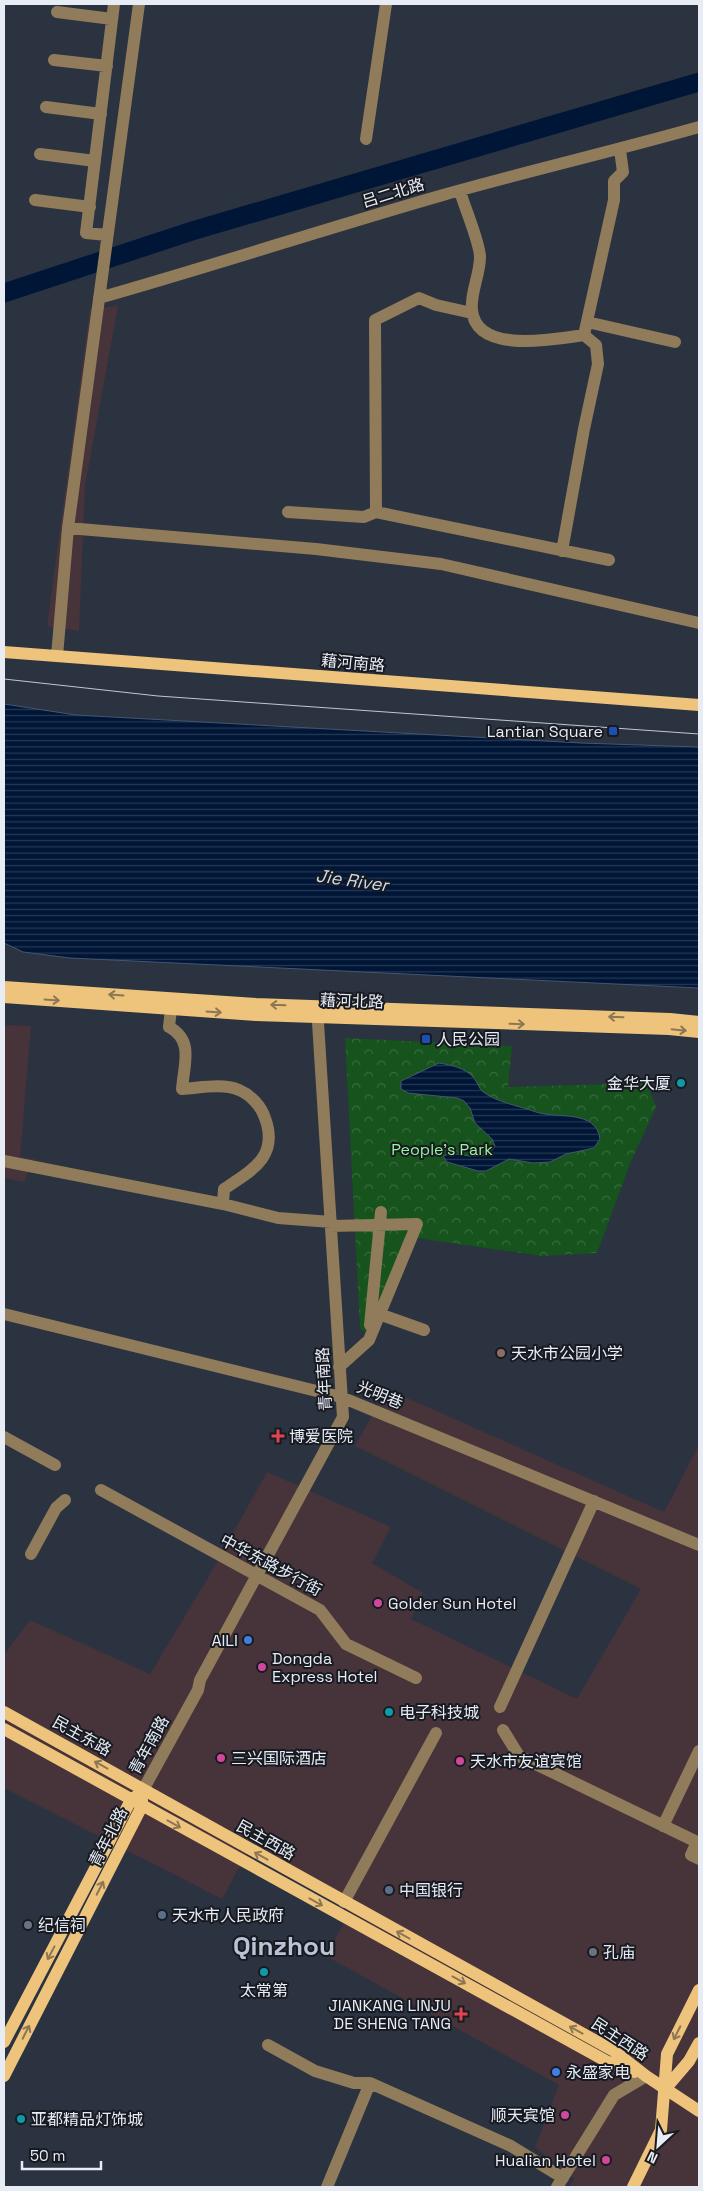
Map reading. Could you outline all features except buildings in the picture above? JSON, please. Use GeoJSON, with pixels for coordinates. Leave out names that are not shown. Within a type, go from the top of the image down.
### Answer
{"type":"FeatureCollection","features":[{"type":"Feature","properties":{"kind":"main road","name":"藉河南路"},"geometry":{"type":"LineString","coordinates":[[4,652],[699,705]]}},
{"type":"Feature","properties":{"kind":"main road","name":"藉河北路"},"geometry":{"type":"LineString","coordinates":[[4,987],[318,1012],[699,1032]]}},
{"type":"Feature","properties":{"kind":"main road","name":"藉河北路"},"geometry":{"type":"LineString","coordinates":[[4,997],[171,1009],[670,1019],[699,1022]]}},
{"type":"Feature","properties":{"kind":"main road","name":"民主东路"},"geometry":{"type":"LineString","coordinates":[[4,1712],[143,1790]]}},
{"type":"Feature","properties":{"kind":"main road","name":"民主东路"},"geometry":{"type":"LineString","coordinates":[[4,1729],[136,1803]]}},
{"type":"Feature","properties":{"kind":"main road","name":"青年北路"},"geometry":{"type":"LineString","coordinates":[[4,2042],[143,1790]]}},
{"type":"Feature","properties":{"kind":"main road","name":"民主西路"},"geometry":{"type":"LineString","coordinates":[[143,1790],[614,2051],[646,2076]]}},
{"type":"Feature","properties":{"kind":"main road","name":"青年北路"},"geometry":{"type":"LineString","coordinates":[[4,2076],[136,1803]]}},
{"type":"Feature","properties":{"kind":"main road","name":"民主西路"},"geometry":{"type":"LineString","coordinates":[[136,1803],[606,2061],[646,2076]]}},
{"type":"Feature","properties":{"kind":"main road"},"geometry":{"type":"LineString","coordinates":[[632,2187],[661,2130],[666,2088],[667,2054],[699,1990]]}},
{"type":"Feature","properties":{"kind":"main road"},"geometry":{"type":"LineString","coordinates":[[666,2088],[689,2061],[699,2043]]}},
{"type":"Feature","properties":{"kind":"main road"},"geometry":{"type":"LineString","coordinates":[[646,2076],[699,2111]]}},
{"type":"Feature","properties":{"kind":"street"},"geometry":{"type":"LineString","coordinates":[[107,235],[86,233],[114,4]]}},
{"type":"Feature","properties":{"kind":"street"},"geometry":{"type":"LineString","coordinates":[[57,656],[68,528],[139,4]]}},
{"type":"Feature","properties":{"kind":"street"},"geometry":{"type":"LineString","coordinates":[[366,139],[386,4]]}},
{"type":"Feature","properties":{"kind":"street"},"geometry":{"type":"LineString","coordinates":[[52,10],[112,19]]}},
{"type":"Feature","properties":{"kind":"street"},"geometry":{"type":"LineString","coordinates":[[54,60],[107,66]]}},
{"type":"Feature","properties":{"kind":"street"},"geometry":{"type":"LineString","coordinates":[[46,107],[101,114]]}},
{"type":"Feature","properties":{"kind":"street","name":"吕二北路"},"geometry":{"type":"LineString","coordinates":[[100,293],[460,191],[620,150],[699,127]]}},
{"type":"Feature","properties":{"kind":"street"},"geometry":{"type":"LineString","coordinates":[[562,550],[598,364],[596,345],[585,328],[614,200],[614,181],[623,172],[620,150]]}},
{"type":"Feature","properties":{"kind":"street"},"geometry":{"type":"LineString","coordinates":[[40,154],[95,161]]}},
{"type":"Feature","properties":{"kind":"street"},"geometry":{"type":"LineString","coordinates":[[460,191],[480,256],[472,313],[482,330],[500,338],[537,342],[585,328],[675,342]]}},
{"type":"Feature","properties":{"kind":"street"},"geometry":{"type":"LineString","coordinates":[[35,200],[90,207]]}},
{"type":"Feature","properties":{"kind":"street"},"geometry":{"type":"LineString","coordinates":[[376,512],[375,320],[419,298],[436,305],[472,313]]}},
{"type":"Feature","properties":{"kind":"street"},"geometry":{"type":"LineString","coordinates":[[288,512],[364,517],[376,512],[609,560]]}},
{"type":"Feature","properties":{"kind":"street"},"geometry":{"type":"LineString","coordinates":[[68,528],[316,549],[441,564],[699,623]]}},
{"type":"Feature","properties":{"kind":"street"},"geometry":{"type":"LineString","coordinates":[[171,1009],[169,1027],[179,1032],[185,1043],[182,1089],[226,1086],[240,1090],[261,1109],[270,1136],[266,1154],[253,1170],[224,1189],[222,1204]]}},
{"type":"Feature","properties":{"kind":"street","name":"青年南路"},"geometry":{"type":"LineString","coordinates":[[143,1790],[198,1690],[200,1680],[255,1576],[343,1416],[318,1012]]}},
{"type":"Feature","properties":{"kind":"street"},"geometry":{"type":"LineString","coordinates":[[4,1161],[222,1204],[278,1218],[331,1224],[417,1224],[369,1340],[339,1368]]}},
{"type":"Feature","properties":{"kind":"street"},"geometry":{"type":"LineString","coordinates":[[369,1340],[381,1212]]}},
{"type":"Feature","properties":{"kind":"street","name":"光明巷"},"geometry":{"type":"LineString","coordinates":[[4,1314],[341,1397],[699,1545]]}},
{"type":"Feature","properties":{"kind":"street"},"geometry":{"type":"LineString","coordinates":[[380,1314],[424,1330]]}},
{"type":"Feature","properties":{"kind":"street"},"geometry":{"type":"LineString","coordinates":[[4,1436],[55,1465]]}},
{"type":"Feature","properties":{"kind":"street","name":"中华东路步行街"},"geometry":{"type":"LineString","coordinates":[[101,1490],[320,1610],[346,1644],[416,1678]]}},
{"type":"Feature","properties":{"kind":"street"},"geometry":{"type":"LineString","coordinates":[[31,1554],[56,1508],[65,1500]]}},
{"type":"Feature","properties":{"kind":"street"},"geometry":{"type":"LineString","coordinates":[[500,1707],[594,1501]]}},
{"type":"Feature","properties":{"kind":"street"},"geometry":{"type":"LineString","coordinates":[[504,1730],[519,1756],[697,1842],[691,1854],[699,1859]]}},
{"type":"Feature","properties":{"kind":"street"},"geometry":{"type":"LineString","coordinates":[[344,1902],[436,1733]]}},
{"type":"Feature","properties":{"kind":"street"},"geometry":{"type":"LineString","coordinates":[[663,1826],[699,1751]]}},
{"type":"Feature","properties":{"kind":"street"},"geometry":{"type":"LineString","coordinates":[[268,2045],[316,2071],[354,2084],[370,2083],[511,2146],[560,2183],[614,2095],[646,2076]]}},
{"type":"Feature","properties":{"kind":"street"},"geometry":{"type":"LineString","coordinates":[[327,2187],[370,2083]]}},
{"type":"Feature","properties":{"kind":"shaded area"},"geometry":{"type":"Polygon","coordinates":[[[118,306],[85,486],[79,631],[47,626],[90,309],[118,306]]]}},
{"type":"Feature","properties":{"kind":"shaded area"},"geometry":{"type":"Polygon","coordinates":[[[4,1025],[31,1026],[20,1157],[35,1159],[24,1182],[4,1178],[4,1025]]]}},
{"type":"Feature","properties":{"kind":"shaded area"},"geometry":{"type":"Polygon","coordinates":[[[387,1389],[664,1512],[699,1445],[699,2187],[568,2187],[574,2179],[535,2147],[559,2085],[326,1956],[356,1901],[252,1844],[222,1899],[4,1788],[4,1655],[30,1620],[150,1674],[209,1576],[267,1472],[391,1527],[372,1563],[423,1593],[411,1619],[577,1699],[641,1589],[355,1446],[387,1389]]]}},
{"type":"Feature","properties":{"kind":"green space","name":"People's Park"},"geometry":{"type":"Polygon","coordinates":[[[345,1038],[512,1046],[508,1087],[647,1083],[656,1107],[631,1161],[597,1253],[542,1256],[410,1237],[369,1334],[360,1329],[345,1038]]]}},
{"type":"Feature","properties":{"kind":"water","name":"Jie River"},"geometry":{"type":"Polygon","coordinates":[[[4,704],[76,715],[581,743],[699,747],[699,988],[70,958],[23,952],[4,943],[4,704]]]}},
{"type":"Feature","properties":{"kind":"water"},"geometry":{"type":"Polygon","coordinates":[[[439,1063],[463,1069],[474,1078],[482,1091],[501,1101],[545,1114],[584,1119],[597,1130],[600,1139],[594,1148],[566,1154],[550,1162],[533,1163],[509,1159],[486,1171],[478,1171],[447,1162],[443,1156],[457,1154],[478,1157],[490,1152],[495,1146],[492,1139],[475,1123],[470,1108],[464,1101],[457,1098],[408,1093],[401,1089],[401,1081],[439,1063]]]}},
{"type":"Feature","properties":{"kind":"waterway"},"geometry":{"type":"LineString","coordinates":[[4,293],[192,231],[699,82]]}},
{"type":"Feature","properties":{"kind":"tram line"},"geometry":{"type":"LineString","coordinates":[[4,679],[158,696],[699,734]]}},
{"type":"Feature","properties":{"kind":"place","name":"Lantian Square"},"geometry":{"type":"Point","coordinates":[613,731]}},
{"type":"Feature","properties":{"kind":"place","name":"人民公园"},"geometry":{"type":"Point","coordinates":[426,1039]}},
{"type":"Feature","properties":{"kind":"place","name":"金华大厦"},"geometry":{"type":"Point","coordinates":[681,1083]}},
{"type":"Feature","properties":{"kind":"place","name":"天水市公园小学"},"geometry":{"type":"Point","coordinates":[501,1353]}},
{"type":"Feature","properties":{"kind":"place","name":"博爱医院"},"geometry":{"type":"Point","coordinates":[278,1436]}},
{"type":"Feature","properties":{"kind":"place","name":"Golder Sun Hotel"},"geometry":{"type":"Point","coordinates":[378,1603]}},
{"type":"Feature","properties":{"kind":"place","name":"AILI"},"geometry":{"type":"Point","coordinates":[248,1640]}},
{"type":"Feature","properties":{"kind":"place","name":"Dongda Express Hotel"},"geometry":{"type":"Point","coordinates":[262,1667]}},
{"type":"Feature","properties":{"kind":"place","name":"电子科技城"},"geometry":{"type":"Point","coordinates":[389,1712]}},
{"type":"Feature","properties":{"kind":"place","name":"三兴国际酒店"},"geometry":{"type":"Point","coordinates":[221,1758]}},
{"type":"Feature","properties":{"kind":"place","name":"天水市友谊宾馆"},"geometry":{"type":"Point","coordinates":[460,1761]}},
{"type":"Feature","properties":{"kind":"place","name":"中国银行"},"geometry":{"type":"Point","coordinates":[389,1890]}},
{"type":"Feature","properties":{"kind":"place","name":"天水市人民政府"},"geometry":{"type":"Point","coordinates":[162,1915]}},
{"type":"Feature","properties":{"kind":"place","name":"纪信祠"},"geometry":{"type":"Point","coordinates":[28,1925]}},
{"type":"Feature","properties":{"kind":"place","name":"孔庙"},"geometry":{"type":"Point","coordinates":[593,1952]}},
{"type":"Feature","properties":{"kind":"place","name":"太常第"},"geometry":{"type":"Point","coordinates":[264,1972]}},
{"type":"Feature","properties":{"kind":"place","name":"JIANKANG LINJU DE SHENG TANG"},"geometry":{"type":"Point","coordinates":[461,2014]}},
{"type":"Feature","properties":{"kind":"place","name":"永盛家电"},"geometry":{"type":"Point","coordinates":[556,2072]}},
{"type":"Feature","properties":{"kind":"place","name":"顺天宾馆"},"geometry":{"type":"Point","coordinates":[565,2115]}},
{"type":"Feature","properties":{"kind":"place","name":"亚都精品灯饰城"},"geometry":{"type":"Point","coordinates":[21,2119]}},
{"type":"Feature","properties":{"kind":"place","name":"Hualian Hotel"},"geometry":{"type":"Point","coordinates":[606,2160]}},
{"type":"Feature","properties":{"kind":"district","name":"Qinzhou"},"geometry":{"type":"Point","coordinates":[284,1946]}}]}
